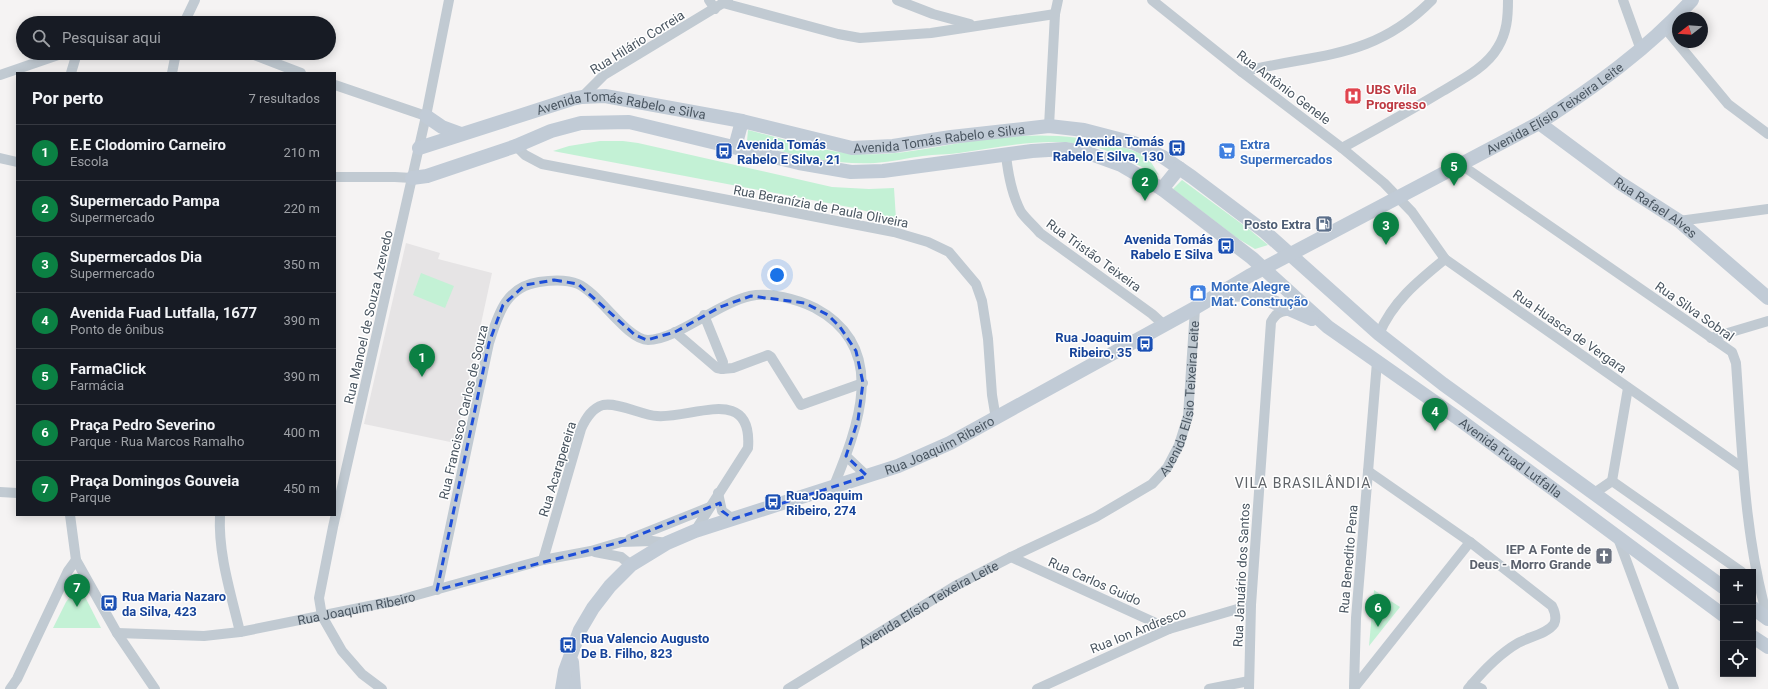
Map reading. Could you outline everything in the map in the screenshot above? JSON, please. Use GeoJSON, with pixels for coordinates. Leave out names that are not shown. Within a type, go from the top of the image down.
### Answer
{"type":"FeatureCollection","features":[{"type":"Feature","properties":{"kind":"main road","name":"Avenida Elísio Teixeira Leite"},"geometry":{"type":"LineString","coordinates":[[1195,308],[1262,269],[1539,123],[1575,100],[1641,50],[1692,0]]}},
{"type":"Feature","properties":{"kind":"main road","name":"Avenida Tomás Rabelo e Silva"},"geometry":{"type":"LineString","coordinates":[[419,148],[582,97],[605,96],[742,121],[852,148],[893,146],[950,137],[1050,126],[1084,130],[1134,143],[1163,157],[1265,232],[1290,254]]}},
{"type":"Feature","properties":{"kind":"main road"},"geometry":{"type":"LineString","coordinates":[[426,116],[438,125],[461,134]]}},
{"type":"Feature","properties":{"kind":"main road"},"geometry":{"type":"LineString","coordinates":[[735,147],[742,121]]}},
{"type":"Feature","properties":{"kind":"main road","name":"Avenida Tomás Rabelo e Silva"},"geometry":{"type":"LineString","coordinates":[[412,178],[427,176],[516,146],[550,131],[581,122],[628,122],[799,162],[850,172],[883,171],[1032,151],[1065,149],[1088,153],[1121,165],[1162,189],[1252,258],[1262,269]]}},
{"type":"Feature","properties":{"kind":"main road","name":"Rua Rafael Alves"},"geometry":{"type":"LineString","coordinates":[[1539,123],[1620,183],[1679,221],[1768,298]]}},
{"type":"Feature","properties":{"kind":"main road"},"geometry":{"type":"LineString","coordinates":[[1162,189],[1179,168]]}},
{"type":"Feature","properties":{"kind":"main road","name":"Avenida Fuad Lutfalla"},"geometry":{"type":"LineString","coordinates":[[1290,254],[1379,334],[1593,494],[1720,585]]}},
{"type":"Feature","properties":{"kind":"main road","name":"Avenida Fuad Lutfalla"},"geometry":{"type":"LineString","coordinates":[[1262,269],[1328,327],[1427,397],[1720,613]]}},
{"type":"Feature","properties":{"kind":"main road"},"geometry":{"type":"LineString","coordinates":[[1217,294],[1250,295],[1292,310],[1328,327]]}},
{"type":"Feature","properties":{"kind":"main road","name":"Rua Joaquim Ribeiro"},"geometry":{"type":"LineString","coordinates":[[631,565],[667,543],[695,531],[834,488],[898,466],[950,443],[996,419],[1163,324],[1195,308]]}},
{"type":"Feature","properties":{"kind":"main road"},"geometry":{"type":"LineString","coordinates":[[1427,397],[1438,393],[1444,384]]}},
{"type":"Feature","properties":{"kind":"main road"},"geometry":{"type":"LineString","coordinates":[[562,689],[565,671],[572,656],[580,630],[593,608],[631,565]]}},
{"type":"Feature","properties":{"kind":"main road"},"geometry":{"type":"LineString","coordinates":[[1756,610],[1768,619]]}},
{"type":"Feature","properties":{"kind":"main road"},"geometry":{"type":"LineString","coordinates":[[1756,639],[1768,647]]}},
{"type":"Feature","properties":{"kind":"main road"},"geometry":{"type":"LineString","coordinates":[[572,656],[574,689]]}},
{"type":"Feature","properties":{"kind":"street"},"geometry":{"type":"LineString","coordinates":[[187,16],[195,0]]}},
{"type":"Feature","properties":{"kind":"street","name":"Rua Manoel de Souza Azevedo"},"geometry":{"type":"LineString","coordinates":[[382,689],[362,674],[342,651],[322,616],[319,598],[426,116],[449,0]]}},
{"type":"Feature","properties":{"kind":"street"},"geometry":{"type":"LineString","coordinates":[[709,0],[838,34],[860,38],[876,38],[931,32],[1055,14]]}},
{"type":"Feature","properties":{"kind":"street"},"geometry":{"type":"LineString","coordinates":[[897,0],[933,14],[974,25]]}},
{"type":"Feature","properties":{"kind":"street"},"geometry":{"type":"LineString","coordinates":[[1050,126],[1055,14],[1058,0]]}},
{"type":"Feature","properties":{"kind":"street","name":"Rua Antônio Genele"},"geometry":{"type":"LineString","coordinates":[[1152,0],[1242,72],[1342,148],[1399,197]]}},
{"type":"Feature","properties":{"kind":"street"},"geometry":{"type":"LineString","coordinates":[[1242,72],[1334,54],[1366,45],[1397,30],[1417,15],[1432,0]]}},
{"type":"Feature","properties":{"kind":"street"},"geometry":{"type":"LineString","coordinates":[[1342,148],[1412,110],[1468,76],[1486,62],[1498,48],[1505,34],[1508,20],[1508,0]]}},
{"type":"Feature","properties":{"kind":"street"},"geometry":{"type":"LineString","coordinates":[[1623,0],[1641,50]]}},
{"type":"Feature","properties":{"kind":"street","name":"Rua Hilário Correia"},"geometry":{"type":"LineString","coordinates":[[582,97],[604,75],[722,4]]}},
{"type":"Feature","properties":{"kind":"street"},"geometry":{"type":"LineString","coordinates":[[1665,28],[1728,104],[1768,134]]}},
{"type":"Feature","properties":{"kind":"street"},"geometry":{"type":"LineString","coordinates":[[0,75],[44,60]]}},
{"type":"Feature","properties":{"kind":"street"},"geometry":{"type":"LineString","coordinates":[[71,72],[75,60]]}},
{"type":"Feature","properties":{"kind":"street"},"geometry":{"type":"LineString","coordinates":[[172,72],[173,60]]}},
{"type":"Feature","properties":{"kind":"street"},"geometry":{"type":"LineString","coordinates":[[267,60],[298,72]]}},
{"type":"Feature","properties":{"kind":"street"},"geometry":{"type":"LineString","coordinates":[[336,85],[426,116]]}},
{"type":"Feature","properties":{"kind":"street","name":"Rua Beranízia de Paula Oliveira"},"geometry":{"type":"LineString","coordinates":[[516,146],[525,155],[542,164],[894,232],[928,242],[949,252],[976,284],[982,301],[988,339],[992,395],[996,419]]}},
{"type":"Feature","properties":{"kind":"street","name":"Rua Tristão Teixeira"},"geometry":{"type":"LineString","coordinates":[[1006,155],[1013,191],[1021,212],[1033,226],[1040,233],[1146,309],[1163,324]]}},
{"type":"Feature","properties":{"kind":"street"},"geometry":{"type":"LineString","coordinates":[[0,158],[16,162]]}},
{"type":"Feature","properties":{"kind":"street","name":"Rua Silva Sobral"},"geometry":{"type":"LineString","coordinates":[[1460,164],[1732,352],[1734,357],[1743,468],[1754,569]]}},
{"type":"Feature","properties":{"kind":"street"},"geometry":{"type":"LineString","coordinates":[[336,177],[412,178]]}},
{"type":"Feature","properties":{"kind":"street","name":"Rua Huasca de Vergara"},"geometry":{"type":"LineString","coordinates":[[1399,197],[1445,259],[1743,468]]}},
{"type":"Feature","properties":{"kind":"street"},"geometry":{"type":"LineString","coordinates":[[1679,221],[1768,209]]}},
{"type":"Feature","properties":{"kind":"street"},"geometry":{"type":"LineString","coordinates":[[1379,334],[1395,304],[1410,288],[1445,259]]}},
{"type":"Feature","properties":{"kind":"street","name":"Rua Francisco Carlos de Souza"},"geometry":{"type":"LineString","coordinates":[[437,590],[489,343],[503,305],[525,286],[533,283],[554,280],[578,284],[641,339],[657,339],[675,332],[739,299],[751,296],[767,296],[805,304],[828,316],[848,337],[856,352],[862,369],[863,383],[858,420],[834,488]]}},
{"type":"Feature","properties":{"kind":"street","name":"Avenida Elísio Teixeira Leite"},"geometry":{"type":"LineString","coordinates":[[788,689],[955,586],[1011,557],[1096,517],[1152,484],[1167,468],[1180,445],[1188,416],[1195,308]]}},
{"type":"Feature","properties":{"kind":"street","name":"Rua Januário dos Santos"},"geometry":{"type":"LineString","coordinates":[[1249,685],[1251,605],[1271,322],[1278,312],[1292,310]]}},
{"type":"Feature","properties":{"kind":"street"},"geometry":{"type":"LineString","coordinates":[[704,316],[723,362],[722,369]]}},
{"type":"Feature","properties":{"kind":"street"},"geometry":{"type":"LineString","coordinates":[[1712,338],[1768,321]]}},
{"type":"Feature","properties":{"kind":"street"},"geometry":{"type":"LineString","coordinates":[[675,332],[717,368],[733,368],[768,356],[772,357],[801,405],[863,383]]}},
{"type":"Feature","properties":{"kind":"street","name":"Rua Benedito Pena"},"geometry":{"type":"LineString","coordinates":[[1354,688],[1356,618],[1376,362]]}},
{"type":"Feature","properties":{"kind":"street"},"geometry":{"type":"LineString","coordinates":[[1593,494],[1612,481],[1628,388]]}},
{"type":"Feature","properties":{"kind":"street","name":"Rua Acarapereira"},"geometry":{"type":"LineString","coordinates":[[543,560],[581,428],[590,413],[597,408],[607,405],[663,416],[724,408],[733,410],[740,416],[746,425],[749,437],[748,448],[695,531]]}},
{"type":"Feature","properties":{"kind":"street"},"geometry":{"type":"LineString","coordinates":[[846,456],[867,476]]}},
{"type":"Feature","properties":{"kind":"street"},"geometry":{"type":"LineString","coordinates":[[1368,470],[1470,542],[1552,606],[1555,613],[1555,619],[1548,629],[1519,643],[1501,654],[1470,686]]}},
{"type":"Feature","properties":{"kind":"street"},"geometry":{"type":"LineString","coordinates":[[1612,481],[1738,569]]}},
{"type":"Feature","properties":{"kind":"street"},"geometry":{"type":"LineString","coordinates":[[0,492],[16,493]]}},
{"type":"Feature","properties":{"kind":"street"},"geometry":{"type":"LineString","coordinates":[[718,493],[722,511],[733,519]]}},
{"type":"Feature","properties":{"kind":"street"},"geometry":{"type":"LineString","coordinates":[[621,542],[710,507]]}},
{"type":"Feature","properties":{"kind":"street"},"geometry":{"type":"LineString","coordinates":[[70,516],[76,560],[117,633],[155,689]]}},
{"type":"Feature","properties":{"kind":"street"},"geometry":{"type":"LineString","coordinates":[[220,516],[219,530],[240,632]]}},
{"type":"Feature","properties":{"kind":"street"},"geometry":{"type":"LineString","coordinates":[[1618,538],[1674,689]]}},
{"type":"Feature","properties":{"kind":"street","name":"Rua Joaquim Ribeiro"},"geometry":{"type":"LineString","coordinates":[[117,633],[204,636],[240,632],[322,616],[437,590],[543,560],[591,551],[621,542],[652,541],[667,543]]}},
{"type":"Feature","properties":{"kind":"street"},"geometry":{"type":"LineString","coordinates":[[1354,688],[1470,542]]}},
{"type":"Feature","properties":{"kind":"street","name":"Rua Joaquim Ribeiro"},"geometry":{"type":"LineString","coordinates":[[591,551],[621,558],[631,565]]}},
{"type":"Feature","properties":{"kind":"street","name":"Rua Carlos Guido"},"geometry":{"type":"LineString","coordinates":[[1011,557],[1169,629]]}},
{"type":"Feature","properties":{"kind":"street"},"geometry":{"type":"LineString","coordinates":[[10,689],[17,679],[68,571],[76,560]]}},
{"type":"Feature","properties":{"kind":"street","name":"Rua Silva Sobral"},"geometry":{"type":"LineString","coordinates":[[1756,585],[1768,619]]}},
{"type":"Feature","properties":{"kind":"street","name":"Rua Ion Andresco"},"geometry":{"type":"LineString","coordinates":[[1037,689],[1169,629],[1251,605]]}},
{"type":"Feature","properties":{"kind":"street"},"geometry":{"type":"LineString","coordinates":[[1209,689],[1249,685]]}},
{"type":"Feature","properties":{"kind":"street"},"geometry":{"type":"LineString","coordinates":[[1470,686],[1482,689]]}},
{"type":"Feature","properties":{"kind":"highlighted area"},"geometry":{"type":"Polygon","coordinates":[[[554,280],[578,284],[635,335],[647,340],[675,332],[720,307],[751,296],[805,303],[828,315],[840,327],[856,351],[863,383],[858,420],[846,456],[867,476],[733,519],[722,511],[720,503],[621,542],[437,590],[489,343],[503,305],[525,285],[554,280]]]}},
{"type":"Feature","properties":{"kind":"shaded area"},"geometry":{"type":"Polygon","coordinates":[[[406,243],[440,253],[438,259],[492,273],[455,443],[364,424],[406,243]]]}},
{"type":"Feature","properties":{"kind":"green space"},"geometry":{"type":"Polygon","coordinates":[[[748,130],[832,151],[873,154],[908,152],[1014,136],[1074,137],[1093,140],[1137,152],[1152,163],[1159,175],[1105,150],[1070,143],[1038,142],[954,154],[928,155],[875,163],[859,163],[810,158],[762,146],[747,141],[748,130]]]}},
{"type":"Feature","properties":{"kind":"green space"},"geometry":{"type":"Polygon","coordinates":[[[600,141],[623,141],[638,143],[832,187],[869,189],[894,188],[896,219],[854,208],[553,151],[569,146],[600,141]]]}},
{"type":"Feature","properties":{"kind":"green space"},"geometry":{"type":"Polygon","coordinates":[[[1182,180],[1268,245],[1255,249],[1237,238],[1173,189],[1182,180]]]}},
{"type":"Feature","properties":{"kind":"green space"},"geometry":{"type":"Polygon","coordinates":[[[421,273],[454,286],[445,308],[413,295],[421,273]]]}},
{"type":"Feature","properties":{"kind":"green space"},"geometry":{"type":"Polygon","coordinates":[[[79,585],[101,628],[53,628],[66,602],[79,585]]]}},
{"type":"Feature","properties":{"kind":"green space"},"geometry":{"type":"Polygon","coordinates":[[[1374,590],[1400,607],[1369,646],[1374,590]]]}},
{"type":"Feature","properties":{"kind":"place","name":"UBS Vila Progresso"},"geometry":{"type":"Point","coordinates":[1353,96]}},
{"type":"Feature","properties":{"kind":"place","name":"Avenida Tomás Rabelo E Silva, 130"},"geometry":{"type":"Point","coordinates":[1177,148]}},
{"type":"Feature","properties":{"kind":"place","name":"Avenida Tomás Rabelo E Silva, 21"},"geometry":{"type":"Point","coordinates":[724,151]}},
{"type":"Feature","properties":{"kind":"place","name":"Extra Supermercados"},"geometry":{"type":"Point","coordinates":[1227,151]}},
{"type":"Feature","properties":{"kind":"place","name":"FarmaClick"},"geometry":{"type":"Point","coordinates":[1454,186]}},
{"type":"Feature","properties":{"kind":"place","name":"Supermercado Pampa"},"geometry":{"type":"Point","coordinates":[1145,201]}},
{"type":"Feature","properties":{"kind":"place","name":"Posto Extra"},"geometry":{"type":"Point","coordinates":[1324,224]}},
{"type":"Feature","properties":{"kind":"place","name":"Supermercados Dia"},"geometry":{"type":"Point","coordinates":[1386,245]}},
{"type":"Feature","properties":{"kind":"place","name":"Avenida Tomás Rabelo E Silva"},"geometry":{"type":"Point","coordinates":[1226,246]}},
{"type":"Feature","properties":{"kind":"place","name":"Monte Alegre Mat. Construção"},"geometry":{"type":"Point","coordinates":[1198,293]}},
{"type":"Feature","properties":{"kind":"place","name":"Rua Joaquim Ribeiro, 35"},"geometry":{"type":"Point","coordinates":[1145,344]}},
{"type":"Feature","properties":{"kind":"place","name":"E.E Clodomiro Carneiro"},"geometry":{"type":"Point","coordinates":[422,377]}},
{"type":"Feature","properties":{"kind":"place","name":"Avenida Fuad Lutfalla, 1677"},"geometry":{"type":"Point","coordinates":[1435,431]}},
{"type":"Feature","properties":{"kind":"place","name":"Rua Joaquim Ribeiro, 274"},"geometry":{"type":"Point","coordinates":[773,502]}},
{"type":"Feature","properties":{"kind":"place","name":"IEP A Fonte de Deus - Morro Grande"},"geometry":{"type":"Point","coordinates":[1604,556]}},
{"type":"Feature","properties":{"kind":"place","name":"Rua Maria Nazaro da Silva, 423"},"geometry":{"type":"Point","coordinates":[109,603]}},
{"type":"Feature","properties":{"kind":"place","name":"Praça Domingos Gouveia"},"geometry":{"type":"Point","coordinates":[77,607]}},
{"type":"Feature","properties":{"kind":"place","name":"Praça Pedro Severino"},"geometry":{"type":"Point","coordinates":[1378,627]}},
{"type":"Feature","properties":{"kind":"place","name":"Rua Valencio Augusto De B. Filho, 823"},"geometry":{"type":"Point","coordinates":[568,645]}},
{"type":"Feature","properties":{"kind":"district","name":"VILA BRASILÂNDIA"},"geometry":{"type":"Point","coordinates":[1303,483]}}]}
